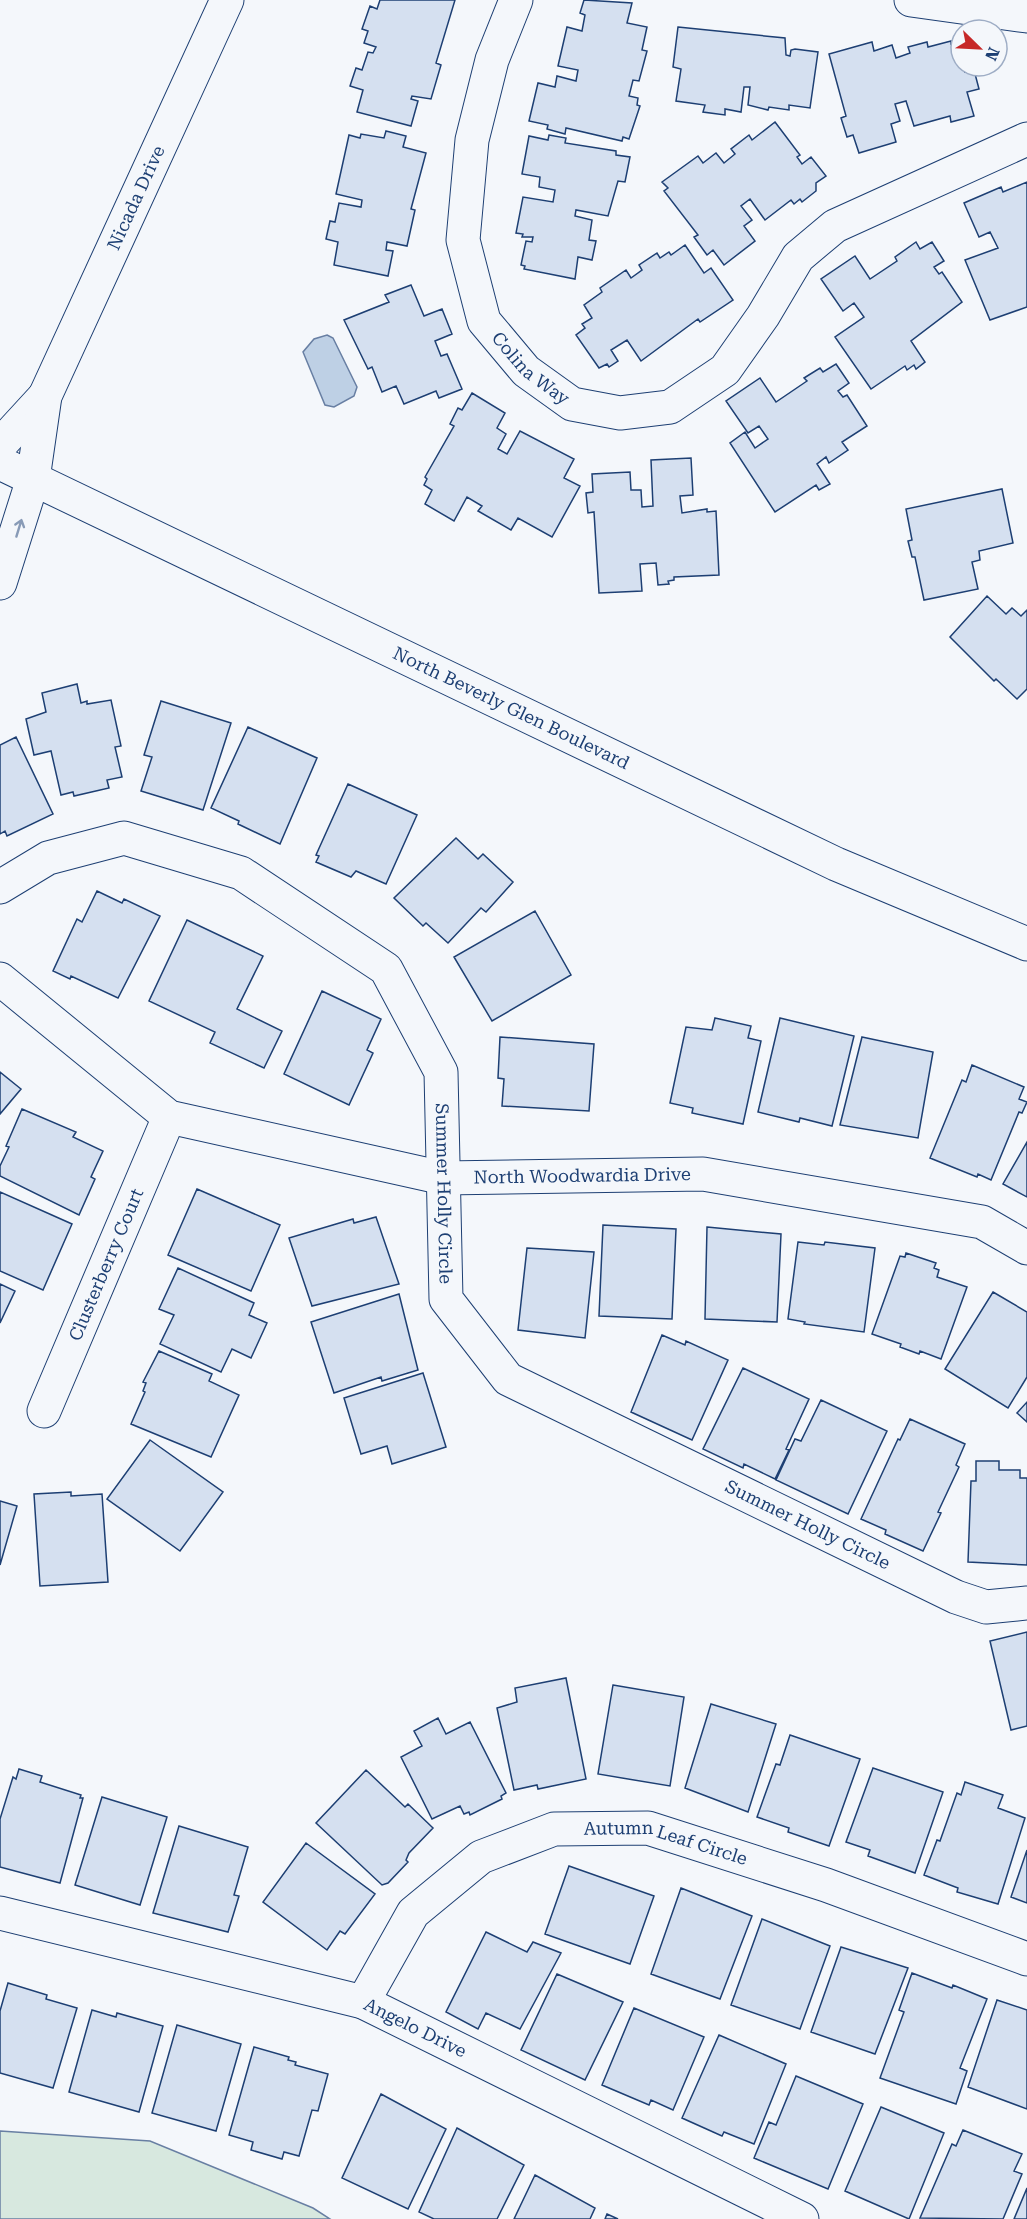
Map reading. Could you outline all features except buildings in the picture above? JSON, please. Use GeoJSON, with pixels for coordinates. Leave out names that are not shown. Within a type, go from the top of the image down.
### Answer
{"type":"FeatureCollection","features":[{"type":"Feature","properties":{"kind":"street","name":"Nicada Drive"},"geometry":{"type":"LineString","coordinates":[[0,583],[33,479],[45,396],[227,0]]}},
{"type":"Feature","properties":{"kind":"street","name":"Colina Way"},"geometry":{"type":"LineString","coordinates":[[516,0],[492,60],[472,140],[463,240],[484,321],[526,371],[572,404],[620,413],[670,408],[725,370],[764,316],[798,257],[835,226],[1027,139]]}},
{"type":"Feature","properties":{"kind":"street"},"geometry":{"type":"LineString","coordinates":[[911,0],[1027,16]]}},
{"type":"Feature","properties":{"kind":"street","name":"Nicada Drive"},"geometry":{"type":"LineString","coordinates":[[0,445],[45,396]]}},
{"type":"Feature","properties":{"kind":"street","name":"North Beverly Glen Boulevard"},"geometry":{"type":"LineString","coordinates":[[0,463],[836,864],[1027,945]]}},
{"type":"Feature","properties":{"kind":"street","name":"Summer Holly Circle"},"geometry":{"type":"LineString","coordinates":[[0,887],[48,858],[124,838],[241,873],[386,969],[441,1072],[446,1299],[508,1379],[956,1598],[986,1607],[1027,1603]]}},
{"type":"Feature","properties":{"kind":"street","name":"North Woodwardia Drive"},"geometry":{"type":"LineString","coordinates":[[0,979],[169,1117],[443,1178],[703,1174],[982,1222],[1027,1248]]}},
{"type":"Feature","properties":{"kind":"street","name":"Clusterberry Court"},"geometry":{"type":"LineString","coordinates":[[44,1411],[169,1117]]}},
{"type":"Feature","properties":{"kind":"street","name":"Autumn Leaf Circle"},"geometry":{"type":"LineString","coordinates":[[363,2002],[413,1913],[481,1857],[554,1829],[648,1828],[826,1885],[1027,1959]]}},
{"type":"Feature","properties":{"kind":"street","name":"Angelo Drive"},"geometry":{"type":"LineString","coordinates":[[0,1912],[363,2002],[802,2219]]}},
{"type":"Feature","properties":{"kind":"shaded area"},"geometry":{"type":"Polygon","coordinates":[[[0,2131],[150,2141],[313,2208],[330,2219],[0,2219],[0,2131]]]}},
{"type":"Feature","properties":{"kind":"water"},"geometry":{"type":"Polygon","coordinates":[[[327,335],[333,338],[357,387],[354,396],[334,407],[325,405],[303,352],[314,339],[327,335]]]}}]}
